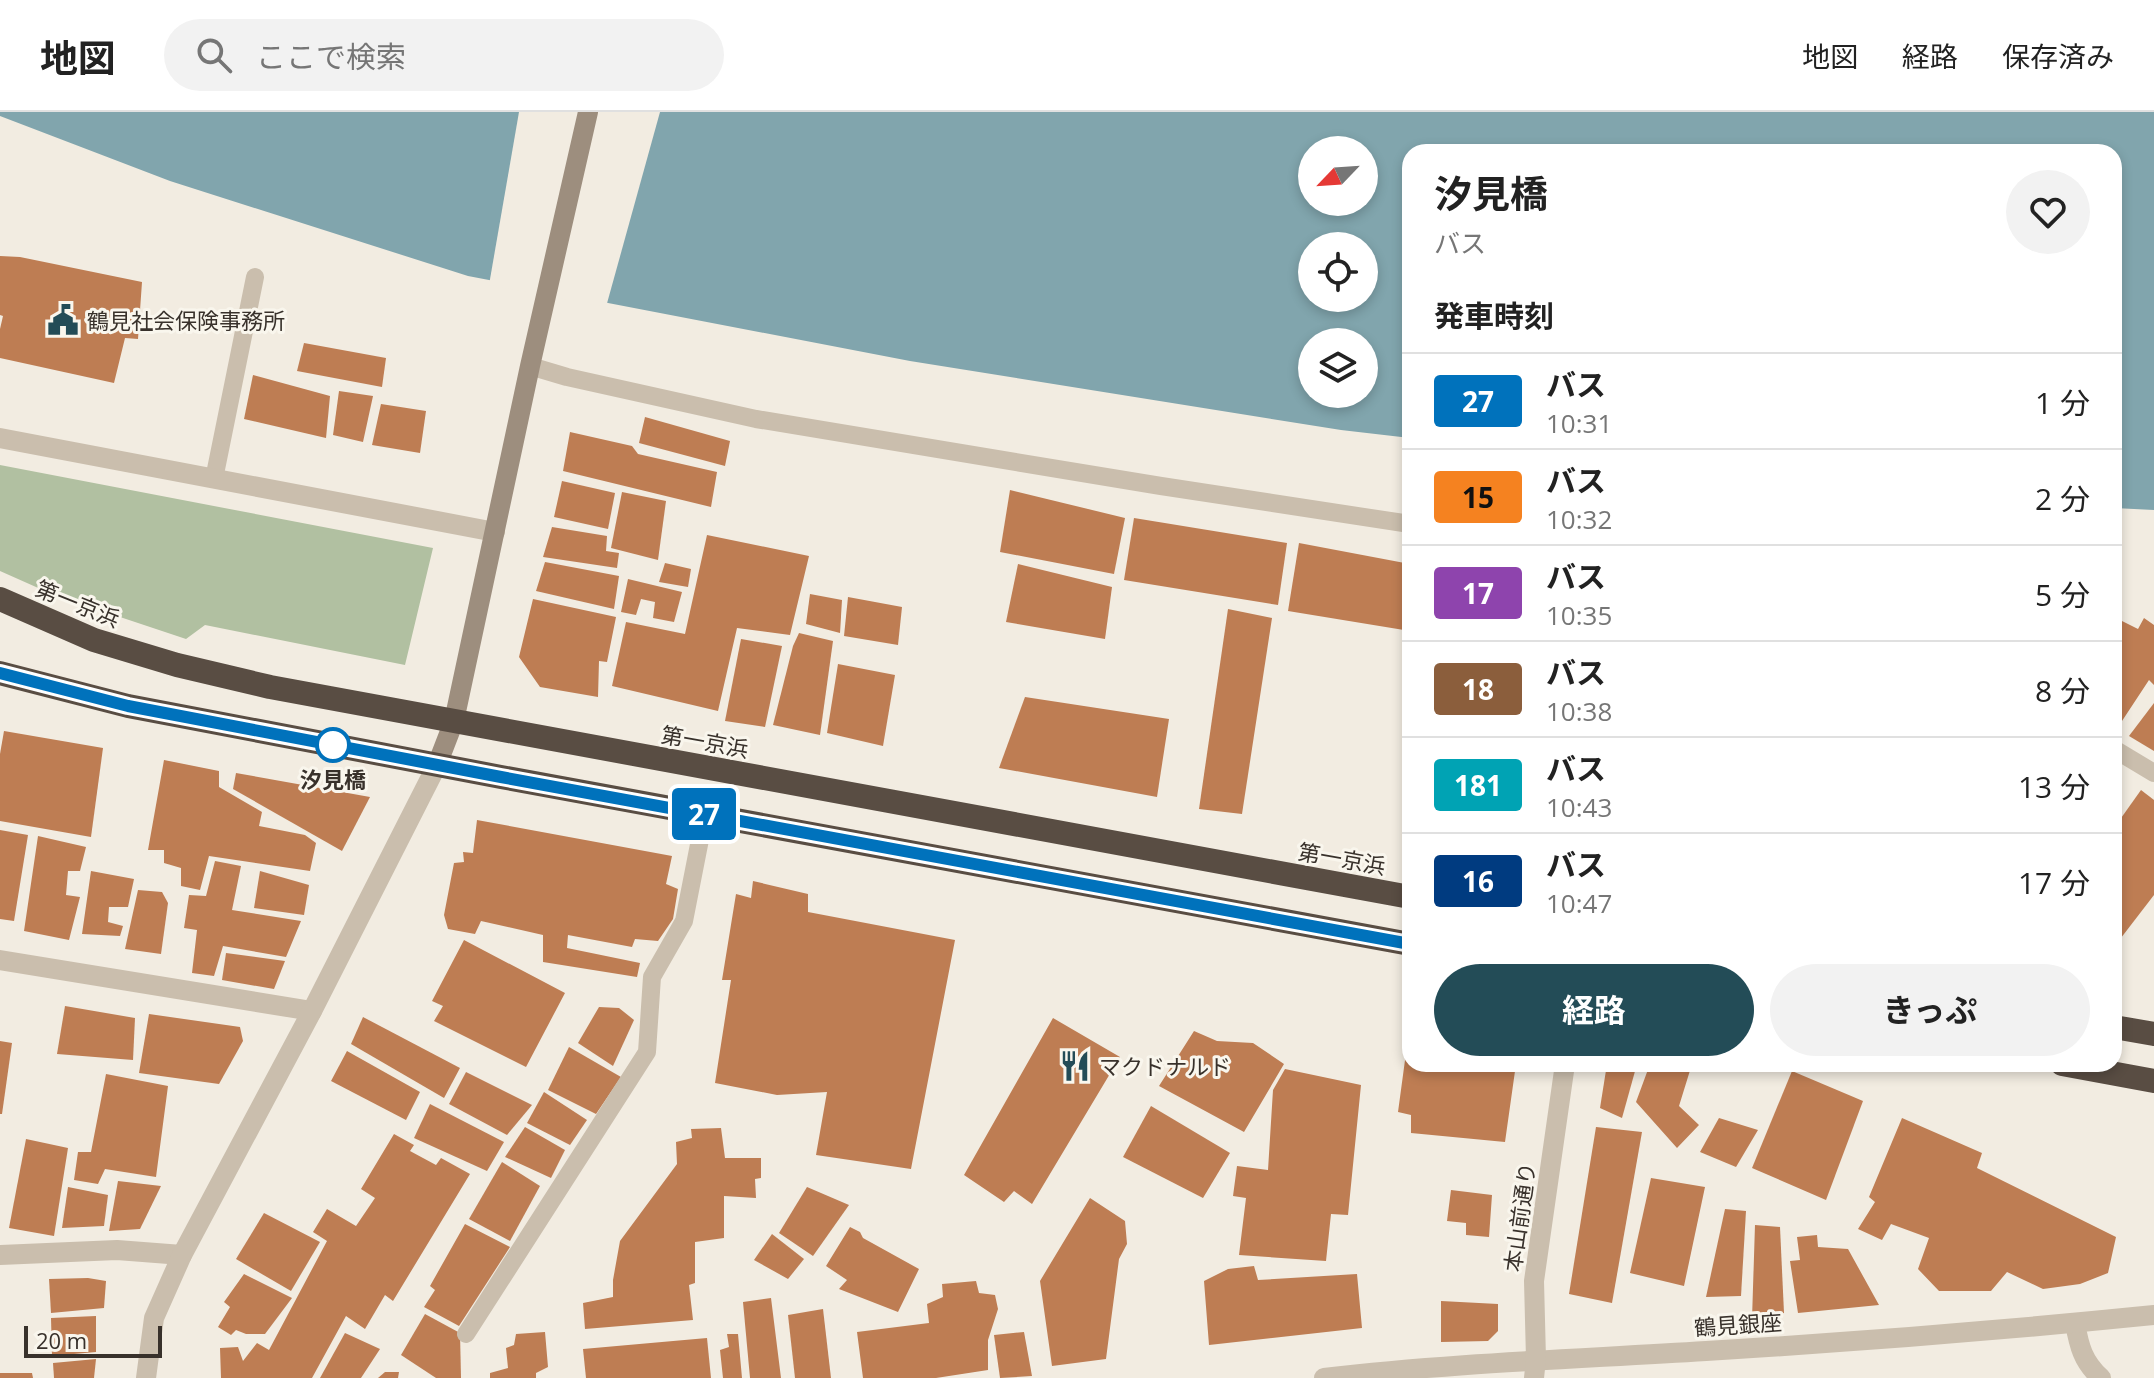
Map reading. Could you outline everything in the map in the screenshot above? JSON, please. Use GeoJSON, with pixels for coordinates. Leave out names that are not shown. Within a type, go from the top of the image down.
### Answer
{"type":"FeatureCollection","features":[{"type":"Feature","properties":{"kind":"highway","name":"第一京浜"},"geometry":{"type":"LineString","coordinates":[[0,599],[94,640],[177,665],[270,687],[1402,896]]}},
{"type":"Feature","properties":{"kind":"highway"},"geometry":{"type":"LineString","coordinates":[[0,673],[128,706],[1402,943]]}},
{"type":"Feature","properties":{"kind":"highway"},"geometry":{"type":"LineString","coordinates":[[2122,1028],[2154,1034]]}},
{"type":"Feature","properties":{"kind":"highway"},"geometry":{"type":"LineString","coordinates":[[2105,1072],[2154,1081]]}},
{"type":"Feature","properties":{"kind":"street"},"geometry":{"type":"LineString","coordinates":[[146,1378],[154,1318],[182,1255],[312,1011],[437,765],[454,721],[588,112]]}},
{"type":"Feature","properties":{"kind":"street"},"geometry":{"type":"LineString","coordinates":[[0,438],[495,532]]}},
{"type":"Feature","properties":{"kind":"street"},"geometry":{"type":"LineString","coordinates":[[0,960],[312,1011]]}},
{"type":"Feature","properties":{"kind":"street","name":"本山前通り"},"geometry":{"type":"LineString","coordinates":[[1535,1368],[1534,1281],[1564,1072]]}},
{"type":"Feature","properties":{"kind":"street"},"geometry":{"type":"LineString","coordinates":[[0,1255],[117,1250],[182,1255]]}},
{"type":"Feature","properties":{"kind":"street","name":"鶴見銀座"},"geometry":{"type":"LineString","coordinates":[[1324,1378],[1535,1368],[2154,1315]]}},
{"type":"Feature","properties":{"kind":"street"},"geometry":{"type":"LineString","coordinates":[[2075,1323],[2079,1348],[2089,1367],[2101,1378]]}},
{"type":"Feature","properties":{"kind":"lane"},"geometry":{"type":"LineString","coordinates":[[214,479],[255,277]]}},
{"type":"Feature","properties":{"kind":"lane"},"geometry":{"type":"LineString","coordinates":[[530,366],[756,419],[1402,523]]}},
{"type":"Feature","properties":{"kind":"lane"},"geometry":{"type":"LineString","coordinates":[[2122,754],[2154,773]]}},
{"type":"Feature","properties":{"kind":"lane"},"geometry":{"type":"LineString","coordinates":[[466,1334],[647,1052],[652,977],[684,921],[705,814]]}},
{"type":"Feature","properties":{"kind":"green space"},"geometry":{"type":"Polygon","coordinates":[[[0,465],[433,548],[405,665],[205,625],[186,639],[54,595],[0,571],[0,465]]]}},
{"type":"Feature","properties":{"kind":"water"},"geometry":{"type":"Polygon","coordinates":[[[0,112],[2154,112],[2154,510],[2122,508],[2122,144],[1402,144],[1402,437],[910,361],[468,276],[170,181],[0,116],[0,112]]]}},
{"type":"Feature","properties":{"kind":"pier"},"geometry":{"type":"Polygon","coordinates":[[[519,112],[660,112],[606,307],[489,285],[519,112]]]}},
{"type":"Feature","properties":{"kind":"building"},"geometry":{"type":"Polygon","coordinates":[[[0,256],[20,257],[142,282],[138,339],[125,338],[114,383],[0,358],[3,316],[0,315],[0,256]]]}},
{"type":"Feature","properties":{"kind":"building"},"geometry":{"type":"Polygon","coordinates":[[[304,343],[386,358],[382,387],[297,371],[304,343]]]}},
{"type":"Feature","properties":{"kind":"building"},"geometry":{"type":"Polygon","coordinates":[[[253,375],[330,396],[326,438],[244,419],[253,375]]]}},
{"type":"Feature","properties":{"kind":"building"},"geometry":{"type":"Polygon","coordinates":[[[339,391],[373,396],[363,442],[333,435],[339,391]]]}},
{"type":"Feature","properties":{"kind":"building"},"geometry":{"type":"Polygon","coordinates":[[[381,404],[426,411],[420,453],[372,445],[381,404]]]}},
{"type":"Feature","properties":{"kind":"building"},"geometry":{"type":"Polygon","coordinates":[[[645,417],[730,441],[725,466],[639,443],[645,417]]]}},
{"type":"Feature","properties":{"kind":"building"},"geometry":{"type":"Polygon","coordinates":[[[570,432],[632,446],[638,454],[717,472],[711,507],[563,471],[570,432]]]}},
{"type":"Feature","properties":{"kind":"building"},"geometry":{"type":"Polygon","coordinates":[[[562,481],[615,493],[608,529],[554,517],[562,481]]]}},
{"type":"Feature","properties":{"kind":"building"},"geometry":{"type":"Polygon","coordinates":[[[1010,490],[1125,518],[1114,574],[1000,552],[1010,490]]]}},
{"type":"Feature","properties":{"kind":"building"},"geometry":{"type":"Polygon","coordinates":[[[622,492],[666,501],[658,560],[611,548],[622,492]]]}},
{"type":"Feature","properties":{"kind":"building"},"geometry":{"type":"Polygon","coordinates":[[[1134,518],[1287,543],[1278,605],[1124,580],[1134,518]]]}},
{"type":"Feature","properties":{"kind":"building"},"geometry":{"type":"Polygon","coordinates":[[[552,527],[607,536],[606,551],[619,553],[617,568],[543,557],[552,527]]]}},
{"type":"Feature","properties":{"kind":"building"},"geometry":{"type":"Polygon","coordinates":[[[707,535],[809,556],[790,635],[737,628],[718,711],[612,686],[626,622],[685,634],[707,535]]]}},
{"type":"Feature","properties":{"kind":"building"},"geometry":{"type":"Polygon","coordinates":[[[1299,543],[1402,562],[1402,630],[1288,611],[1299,543]]]}},
{"type":"Feature","properties":{"kind":"building"},"geometry":{"type":"Polygon","coordinates":[[[545,562],[619,576],[614,609],[536,591],[545,562]]]}},
{"type":"Feature","properties":{"kind":"building"},"geometry":{"type":"Polygon","coordinates":[[[665,563],[691,569],[688,587],[659,582],[665,563]]]}},
{"type":"Feature","properties":{"kind":"building"},"geometry":{"type":"Polygon","coordinates":[[[1018,564],[1112,587],[1105,639],[1006,622],[1018,564]]]}},
{"type":"Feature","properties":{"kind":"building"},"geometry":{"type":"Polygon","coordinates":[[[628,579],[682,592],[674,622],[653,618],[655,602],[641,599],[636,615],[621,612],[628,579]]]}},
{"type":"Feature","properties":{"kind":"building"},"geometry":{"type":"Polygon","coordinates":[[[810,594],[842,600],[840,633],[806,624],[810,594]]]}},
{"type":"Feature","properties":{"kind":"building"},"geometry":{"type":"Polygon","coordinates":[[[848,597],[902,607],[898,645],[844,636],[848,597]]]}},
{"type":"Feature","properties":{"kind":"building"},"geometry":{"type":"Polygon","coordinates":[[[533,599],[616,617],[607,662],[599,661],[598,697],[540,687],[519,657],[533,599]]]}},
{"type":"Feature","properties":{"kind":"building"},"geometry":{"type":"Polygon","coordinates":[[[1228,609],[1272,618],[1242,814],[1199,809],[1228,609]]]}},
{"type":"Feature","properties":{"kind":"building"},"geometry":{"type":"Polygon","coordinates":[[[2144,618],[2154,625],[2154,685],[2149,680],[2122,721],[2122,621],[2138,629],[2144,618]]]}},
{"type":"Feature","properties":{"kind":"building"},"geometry":{"type":"Polygon","coordinates":[[[799,633],[833,641],[820,735],[773,725],[799,633]]]}},
{"type":"Feature","properties":{"kind":"building"},"geometry":{"type":"Polygon","coordinates":[[[741,639],[782,646],[765,727],[725,721],[741,639]]]}},
{"type":"Feature","properties":{"kind":"building"},"geometry":{"type":"Polygon","coordinates":[[[838,664],[895,675],[883,746],[827,733],[838,664]]]}},
{"type":"Feature","properties":{"kind":"building"},"geometry":{"type":"Polygon","coordinates":[[[1025,697],[1169,719],[1157,797],[999,768],[1025,697]]]}},
{"type":"Feature","properties":{"kind":"building"},"geometry":{"type":"Polygon","coordinates":[[[2154,703],[2154,751],[2129,736],[2154,703]]]}},
{"type":"Feature","properties":{"kind":"building"},"geometry":{"type":"Polygon","coordinates":[[[4,731],[103,748],[91,837],[0,821],[0,754],[4,731]]]}},
{"type":"Feature","properties":{"kind":"building"},"geometry":{"type":"Polygon","coordinates":[[[164,760],[219,771],[219,787],[262,812],[259,826],[305,835],[316,843],[310,871],[209,856],[200,890],[181,886],[181,868],[164,863],[164,850],[148,850],[164,760]]]}},
{"type":"Feature","properties":{"kind":"building"},"geometry":{"type":"Polygon","coordinates":[[[236,773],[370,797],[342,851],[233,789],[236,773]]]}},
{"type":"Feature","properties":{"kind":"building"},"geometry":{"type":"Polygon","coordinates":[[[2141,790],[2154,800],[2154,895],[2122,937],[2122,817],[2141,790]]]}},
{"type":"Feature","properties":{"kind":"building"},"geometry":{"type":"Polygon","coordinates":[[[477,820],[672,856],[666,884],[678,889],[673,919],[658,941],[635,939],[632,947],[568,935],[567,948],[640,963],[637,977],[543,962],[543,935],[481,921],[475,934],[448,929],[444,915],[454,863],[464,862],[463,852],[473,853],[477,820]]]}},
{"type":"Feature","properties":{"kind":"building"},"geometry":{"type":"Polygon","coordinates":[[[0,830],[28,835],[14,921],[0,919],[0,830]]]}},
{"type":"Feature","properties":{"kind":"building"},"geometry":{"type":"Polygon","coordinates":[[[38,836],[86,847],[80,871],[68,871],[66,895],[80,897],[69,940],[24,931],[38,836]]]}},
{"type":"Feature","properties":{"kind":"building"},"geometry":{"type":"Polygon","coordinates":[[[215,861],[241,866],[232,910],[301,921],[286,957],[223,946],[214,976],[192,973],[197,930],[184,928],[189,895],[206,896],[215,861]]]}},
{"type":"Feature","properties":{"kind":"building"},"geometry":{"type":"Polygon","coordinates":[[[91,871],[134,879],[128,907],[109,907],[108,922],[123,926],[120,936],[82,934],[91,871]]]}},
{"type":"Feature","properties":{"kind":"building"},"geometry":{"type":"Polygon","coordinates":[[[260,871],[309,885],[304,915],[254,908],[260,871]]]}},
{"type":"Feature","properties":{"kind":"building"},"geometry":{"type":"Polygon","coordinates":[[[753,881],[808,894],[808,912],[955,940],[911,1169],[816,1155],[827,1092],[777,1095],[715,1083],[731,980],[722,980],[736,894],[751,898],[753,881]]]}},
{"type":"Feature","properties":{"kind":"building"},"geometry":{"type":"Polygon","coordinates":[[[138,890],[162,892],[168,903],[161,954],[125,949],[138,890]]]}},
{"type":"Feature","properties":{"kind":"building"},"geometry":{"type":"Polygon","coordinates":[[[464,940],[565,993],[526,1067],[434,1021],[443,1006],[432,1001],[464,940]]]}},
{"type":"Feature","properties":{"kind":"building"},"geometry":{"type":"Polygon","coordinates":[[[226,953],[285,961],[274,989],[222,980],[226,953]]]}},
{"type":"Feature","properties":{"kind":"building"},"geometry":{"type":"Polygon","coordinates":[[[65,1006],[135,1018],[133,1060],[57,1054],[65,1006]]]}},
{"type":"Feature","properties":{"kind":"building"},"geometry":{"type":"Polygon","coordinates":[[[599,1007],[619,1008],[634,1020],[613,1066],[578,1043],[599,1007]]]}},
{"type":"Feature","properties":{"kind":"building"},"geometry":{"type":"Polygon","coordinates":[[[149,1014],[240,1027],[243,1041],[219,1084],[139,1073],[149,1014]]]}},
{"type":"Feature","properties":{"kind":"building"},"geometry":{"type":"Polygon","coordinates":[[[363,1017],[460,1068],[444,1098],[351,1044],[363,1017]]]}},
{"type":"Feature","properties":{"kind":"building"},"geometry":{"type":"Polygon","coordinates":[[[1053,1018],[1120,1057],[1032,1204],[1014,1191],[1004,1202],[964,1175],[1053,1018]]]}},
{"type":"Feature","properties":{"kind":"building"},"geometry":{"type":"Polygon","coordinates":[[[1194,1031],[1217,1041],[1253,1043],[1284,1064],[1244,1132],[1159,1086],[1194,1031]]]}},
{"type":"Feature","properties":{"kind":"building"},"geometry":{"type":"Polygon","coordinates":[[[0,1041],[12,1043],[2,1114],[0,1114],[0,1041]]]}},
{"type":"Feature","properties":{"kind":"building"},"geometry":{"type":"Polygon","coordinates":[[[569,1047],[621,1077],[596,1114],[548,1090],[569,1047]]]}},
{"type":"Feature","properties":{"kind":"building"},"geometry":{"type":"Polygon","coordinates":[[[347,1051],[420,1092],[406,1120],[331,1081],[347,1051]]]}},
{"type":"Feature","properties":{"kind":"building"},"geometry":{"type":"Polygon","coordinates":[[[1285,1069],[1361,1085],[1348,1215],[1331,1214],[1326,1261],[1239,1255],[1246,1198],[1233,1196],[1237,1166],[1268,1170],[1273,1090],[1285,1069]]]}},
{"type":"Feature","properties":{"kind":"building"},"geometry":{"type":"Polygon","coordinates":[[[466,1072],[532,1105],[507,1135],[449,1104],[466,1072]]]}},
{"type":"Feature","properties":{"kind":"building"},"geometry":{"type":"Polygon","coordinates":[[[1403,1072],[1515,1072],[1505,1142],[1411,1133],[1411,1115],[1398,1112],[1403,1072]]]}},
{"type":"Feature","properties":{"kind":"building"},"geometry":{"type":"Polygon","coordinates":[[[1606,1072],[1635,1072],[1622,1118],[1600,1108],[1606,1072]]]}},
{"type":"Feature","properties":{"kind":"building"},"geometry":{"type":"Polygon","coordinates":[[[1647,1072],[1690,1072],[1679,1106],[1699,1125],[1677,1148],[1636,1102],[1647,1072]]]}},
{"type":"Feature","properties":{"kind":"building"},"geometry":{"type":"Polygon","coordinates":[[[1792,1072],[1863,1101],[1826,1200],[1752,1168],[1792,1072]]]}},
{"type":"Feature","properties":{"kind":"building"},"geometry":{"type":"Polygon","coordinates":[[[106,1074],[168,1086],[156,1177],[105,1169],[98,1184],[74,1180],[78,1152],[91,1152],[106,1074]]]}},
{"type":"Feature","properties":{"kind":"building"},"geometry":{"type":"Polygon","coordinates":[[[544,1092],[587,1120],[570,1145],[527,1123],[544,1092]]]}},
{"type":"Feature","properties":{"kind":"building"},"geometry":{"type":"Polygon","coordinates":[[[430,1104],[504,1142],[487,1171],[414,1138],[430,1104]]]}},
{"type":"Feature","properties":{"kind":"building"},"geometry":{"type":"Polygon","coordinates":[[[1151,1106],[1230,1153],[1203,1198],[1123,1157],[1151,1106]]]}},
{"type":"Feature","properties":{"kind":"building"},"geometry":{"type":"Polygon","coordinates":[[[1719,1118],[1758,1130],[1736,1167],[1700,1152],[1719,1118]]]}},
{"type":"Feature","properties":{"kind":"building"},"geometry":{"type":"Polygon","coordinates":[[[1902,1118],[1982,1153],[1977,1168],[2116,1237],[2108,1273],[2080,1284],[2043,1289],[2007,1272],[1991,1291],[1939,1291],[1918,1269],[1929,1238],[1891,1224],[1882,1240],[1858,1229],[1875,1202],[1869,1197],[1902,1118]]]}},
{"type":"Feature","properties":{"kind":"building"},"geometry":{"type":"Polygon","coordinates":[[[525,1127],[565,1150],[551,1178],[505,1157],[525,1127]]]}},
{"type":"Feature","properties":{"kind":"building"},"geometry":{"type":"Polygon","coordinates":[[[1596,1127],[1642,1132],[1612,1303],[1569,1294],[1596,1127]]]}},
{"type":"Feature","properties":{"kind":"building"},"geometry":{"type":"Polygon","coordinates":[[[721,1128],[725,1158],[761,1158],[761,1178],[755,1179],[756,1198],[724,1196],[724,1238],[695,1242],[695,1283],[689,1285],[693,1320],[585,1329],[583,1303],[613,1297],[620,1241],[677,1164],[676,1142],[692,1138],[691,1129],[721,1128]]]}},
{"type":"Feature","properties":{"kind":"building"},"geometry":{"type":"Polygon","coordinates":[[[394,1134],[414,1145],[410,1151],[436,1165],[441,1158],[470,1174],[393,1301],[385,1295],[365,1329],[346,1316],[312,1378],[221,1378],[220,1348],[238,1347],[243,1361],[257,1343],[269,1350],[327,1241],[313,1232],[327,1209],[356,1226],[375,1198],[361,1189],[394,1134]]]}},
{"type":"Feature","properties":{"kind":"building"},"geometry":{"type":"Polygon","coordinates":[[[26,1139],[68,1148],[54,1236],[9,1228],[26,1139]]]}},
{"type":"Feature","properties":{"kind":"building"},"geometry":{"type":"Polygon","coordinates":[[[502,1162],[540,1186],[510,1241],[469,1219],[502,1162]]]}},
{"type":"Feature","properties":{"kind":"building"},"geometry":{"type":"Polygon","coordinates":[[[1651,1178],[1705,1187],[1684,1286],[1630,1273],[1651,1178]]]}},
{"type":"Feature","properties":{"kind":"building"},"geometry":{"type":"Polygon","coordinates":[[[118,1181],[161,1186],[140,1229],[109,1231],[118,1181]]]}},
{"type":"Feature","properties":{"kind":"building"},"geometry":{"type":"Polygon","coordinates":[[[68,1187],[108,1195],[104,1226],[62,1228],[68,1187]]]}},
{"type":"Feature","properties":{"kind":"building"},"geometry":{"type":"Polygon","coordinates":[[[807,1187],[849,1205],[813,1256],[779,1233],[807,1187]]]}},
{"type":"Feature","properties":{"kind":"building"},"geometry":{"type":"Polygon","coordinates":[[[1451,1190],[1492,1195],[1489,1237],[1466,1235],[1466,1223],[1447,1221],[1451,1190]]]}},
{"type":"Feature","properties":{"kind":"building"},"geometry":{"type":"Polygon","coordinates":[[[1090,1198],[1125,1221],[1127,1244],[1119,1259],[1106,1359],[1052,1366],[1040,1281],[1090,1198]]]}},
{"type":"Feature","properties":{"kind":"building"},"geometry":{"type":"Polygon","coordinates":[[[1725,1209],[1746,1211],[1741,1296],[1706,1297],[1725,1209]]]}},
{"type":"Feature","properties":{"kind":"building"},"geometry":{"type":"Polygon","coordinates":[[[264,1213],[320,1242],[291,1291],[236,1259],[264,1213]]]}},
{"type":"Feature","properties":{"kind":"building"},"geometry":{"type":"Polygon","coordinates":[[[465,1224],[510,1247],[459,1326],[424,1307],[435,1290],[430,1286],[465,1224]]]}},
{"type":"Feature","properties":{"kind":"building"},"geometry":{"type":"Polygon","coordinates":[[[1755,1225],[1780,1227],[1784,1313],[1752,1319],[1755,1225]]]}},
{"type":"Feature","properties":{"kind":"building"},"geometry":{"type":"Polygon","coordinates":[[[850,1227],[860,1232],[863,1238],[919,1269],[898,1312],[839,1289],[847,1280],[826,1266],[850,1227]]]}},
{"type":"Feature","properties":{"kind":"building"},"geometry":{"type":"Polygon","coordinates":[[[772,1234],[804,1259],[788,1279],[754,1260],[772,1234]]]}},
{"type":"Feature","properties":{"kind":"building"},"geometry":{"type":"Polygon","coordinates":[[[1817,1235],[1818,1247],[1848,1249],[1879,1305],[1798,1313],[1790,1261],[1800,1260],[1797,1237],[1817,1235]]]}},
{"type":"Feature","properties":{"kind":"building"},"geometry":{"type":"Polygon","coordinates":[[[1254,1266],[1258,1280],[1357,1274],[1362,1328],[1209,1345],[1204,1281],[1228,1269],[1254,1266]]]}},
{"type":"Feature","properties":{"kind":"building"},"geometry":{"type":"Polygon","coordinates":[[[244,1274],[292,1298],[265,1334],[246,1334],[236,1330],[231,1335],[218,1327],[230,1307],[224,1302],[244,1274]]]}},
{"type":"Feature","properties":{"kind":"building"},"geometry":{"type":"Polygon","coordinates":[[[49,1279],[106,1281],[104,1308],[51,1313],[49,1279]]]}},
{"type":"Feature","properties":{"kind":"building"},"geometry":{"type":"Polygon","coordinates":[[[976,1281],[979,1293],[995,1295],[998,1309],[988,1340],[988,1370],[936,1378],[863,1378],[857,1332],[929,1323],[927,1304],[943,1297],[942,1284],[976,1281]]]}},
{"type":"Feature","properties":{"kind":"building"},"geometry":{"type":"Polygon","coordinates":[[[771,1298],[781,1378],[750,1378],[743,1302],[771,1298]]]}},
{"type":"Feature","properties":{"kind":"building"},"geometry":{"type":"Polygon","coordinates":[[[1441,1301],[1498,1304],[1498,1331],[1488,1341],[1441,1342],[1441,1301]]]}},
{"type":"Feature","properties":{"kind":"building"},"geometry":{"type":"Polygon","coordinates":[[[823,1309],[831,1378],[795,1378],[788,1315],[823,1309]]]}},
{"type":"Feature","properties":{"kind":"building"},"geometry":{"type":"Polygon","coordinates":[[[425,1314],[460,1333],[461,1378],[436,1378],[401,1355],[425,1314]]]}},
{"type":"Feature","properties":{"kind":"building"},"geometry":{"type":"Polygon","coordinates":[[[96,1316],[96,1352],[52,1356],[51,1318],[96,1316]]]}},
{"type":"Feature","properties":{"kind":"building"},"geometry":{"type":"Polygon","coordinates":[[[545,1332],[548,1367],[536,1373],[536,1378],[490,1378],[490,1373],[508,1368],[506,1348],[514,1345],[516,1334],[545,1332]]]}},
{"type":"Feature","properties":{"kind":"building"},"geometry":{"type":"Polygon","coordinates":[[[1024,1332],[1032,1376],[1000,1378],[994,1335],[1024,1332]]]}},
{"type":"Feature","properties":{"kind":"building"},"geometry":{"type":"Polygon","coordinates":[[[345,1333],[380,1349],[361,1378],[320,1378],[345,1333]]]}},
{"type":"Feature","properties":{"kind":"building"},"geometry":{"type":"Polygon","coordinates":[[[727,1334],[738,1334],[742,1378],[723,1378],[720,1350],[729,1347],[727,1334]]]}},
{"type":"Feature","properties":{"kind":"building"},"geometry":{"type":"Polygon","coordinates":[[[707,1338],[711,1378],[586,1378],[583,1349],[707,1338]]]}},
{"type":"Feature","properties":{"kind":"building"},"geometry":{"type":"Polygon","coordinates":[[[96,1359],[94,1378],[54,1378],[53,1363],[96,1359]]]}},
{"type":"Feature","properties":{"kind":"building"},"geometry":{"type":"Polygon","coordinates":[[[385,1372],[399,1372],[398,1378],[378,1378],[385,1372]]]}},
{"type":"Feature","properties":{"kind":"building"},"geometry":{"type":"Polygon","coordinates":[[[0,1373],[32,1373],[33,1378],[0,1378],[0,1373]]]}},
{"type":"Feature","properties":{"kind":"bus line","name":"27"},"geometry":{"type":"LineString","coordinates":[[0,673],[128,706],[1402,943]]}},
{"type":"Feature","properties":{"kind":"place","name":"鶴見社会保険事務所"},"geometry":{"type":"Point","coordinates":[63,320]}},
{"type":"Feature","properties":{"kind":"place","name":"汐見橋"},"geometry":{"type":"Point","coordinates":[333,745]}},
{"type":"Feature","properties":{"kind":"place","name":"マクドナルド"},"geometry":{"type":"Point","coordinates":[1075,1066]}}]}
